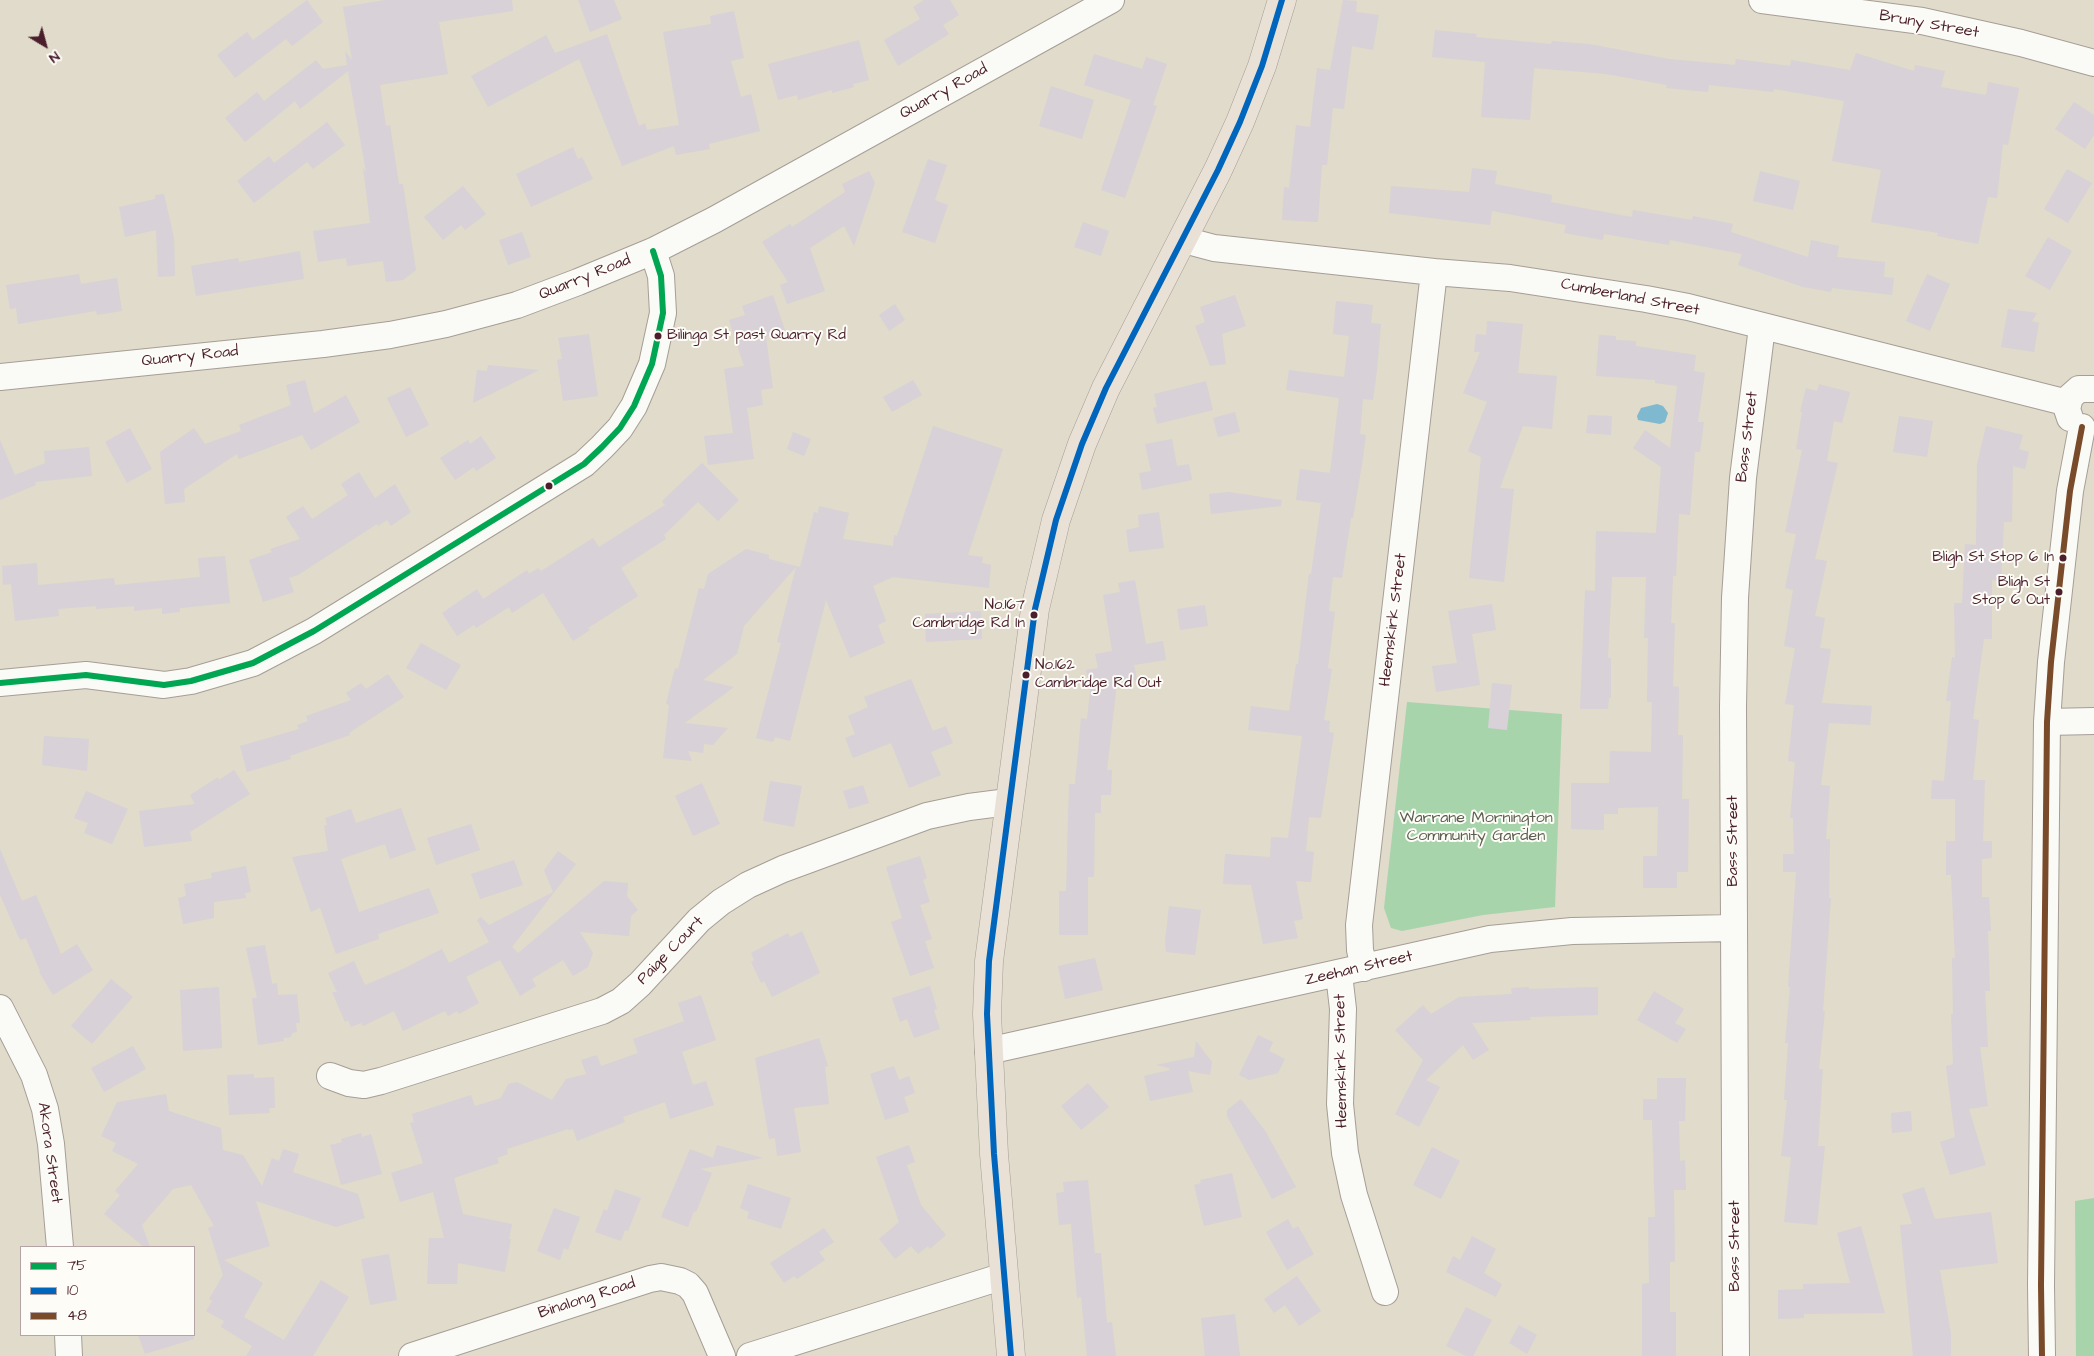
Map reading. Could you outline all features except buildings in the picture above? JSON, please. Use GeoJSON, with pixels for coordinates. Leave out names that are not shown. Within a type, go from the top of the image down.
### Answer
{"type":"FeatureCollection","features":[{"type":"Feature","properties":{"kind":"main road"},"geometry":{"type":"LineString","coordinates":[[1011,1356],[988,1051],[987,1014],[989,961],[1008,802],[1035,609],[1047,552],[1082,444],[1106,388],[1184,240],[1240,122],[1262,66],[1282,0]]}},
{"type":"Feature","properties":{"kind":"street","name":"Quarry Road"},"geometry":{"type":"LineString","coordinates":[[0,376],[323,344],[428,328],[517,305],[653,251],[714,220],[1111,0]]}},
{"type":"Feature","properties":{"kind":"street","name":"Bruny Street"},"geometry":{"type":"LineString","coordinates":[[1762,0],[1922,21],[2013,41],[2094,63]]}},
{"type":"Feature","properties":{"kind":"street","name":"Cumberland Street"},"geometry":{"type":"LineString","coordinates":[[1184,240],[1214,248],[1434,272],[1510,278],[1579,288],[1688,308],[2068,403]]}},
{"type":"Feature","properties":{"kind":"street"},"geometry":{"type":"LineString","coordinates":[[0,683],[86,675],[164,685],[191,681],[253,662],[314,630],[584,464],[620,428],[634,406],[652,364],[663,314],[661,276],[653,251]]}},
{"type":"Feature","properties":{"kind":"street","name":"Heemskirk Street"},"geometry":{"type":"LineString","coordinates":[[1364,968],[1360,950],[1359,925],[1434,272]]}},
{"type":"Feature","properties":{"kind":"street","name":"Bass Street"},"geometry":{"type":"LineString","coordinates":[[1736,1356],[1733,685],[1735,598],[1743,478],[1762,327]]}},
{"type":"Feature","properties":{"kind":"street"},"geometry":{"type":"LineString","coordinates":[[2042,1356],[2047,722],[2051,662],[2070,491],[2088,427],[2077,425],[2069,415],[2068,403],[2070,397],[2079,389],[2093,384]]}},
{"type":"Feature","properties":{"kind":"street"},"geometry":{"type":"LineString","coordinates":[[2047,722],[2094,721]]}},
{"type":"Feature","properties":{"kind":"street","name":"Paige Court"},"geometry":{"type":"LineString","coordinates":[[330,1076],[349,1083],[381,1082],[602,1011],[621,1001],[640,984],[699,920],[721,902],[748,885],[783,869],[927,816],[969,806],[1008,802]]}},
{"type":"Feature","properties":{"kind":"street","name":"Zeehan Street"},"geometry":{"type":"LineString","coordinates":[[988,1051],[1490,940],[1572,931],[1734,928]]}},
{"type":"Feature","properties":{"kind":"street","name":"Heemskirk Street"},"geometry":{"type":"LineString","coordinates":[[1339,974],[1343,1009],[1340,1104],[1345,1153],[1354,1195],[1384,1292]]}},
{"type":"Feature","properties":{"kind":"street","name":"Akora Street"},"geometry":{"type":"LineString","coordinates":[[0,1008],[34,1075],[45,1109],[51,1144],[60,1246]]}},
{"type":"Feature","properties":{"kind":"street"},"geometry":{"type":"LineString","coordinates":[[750,1356],[1004,1276]]}},
{"type":"Feature","properties":{"kind":"street","name":"Binalong Road"},"geometry":{"type":"LineString","coordinates":[[412,1356],[661,1277],[680,1281],[688,1285],[694,1293],[722,1356]]}},
{"type":"Feature","properties":{"kind":"street"},"geometry":{"type":"LineString","coordinates":[[68,1336],[70,1356]]}},
{"type":"Feature","properties":{"kind":"green space","name":"Warrane Mornington Community Garden"},"geometry":{"type":"Polygon","coordinates":[[[1407,702],[1562,714],[1555,907],[1483,915],[1402,931],[1391,928],[1384,908],[1407,702]]]}},
{"type":"Feature","properties":{"kind":"green space"},"geometry":{"type":"Polygon","coordinates":[[[2094,1198],[2094,1356],[2076,1356],[2075,1201],[2094,1198]]]}},
{"type":"Feature","properties":{"kind":"water"},"geometry":{"type":"Polygon","coordinates":[[[1657,404],[1663,406],[1668,413],[1665,422],[1660,424],[1638,420],[1637,416],[1641,408],[1657,404]]]}},
{"type":"Feature","properties":{"kind":"transit line","name":"10"},"geometry":{"type":"LineString","coordinates":[[1011,1356],[994,1154],[987,1014],[989,961],[1035,609],[1056,520],[1082,444],[1106,388],[1218,170],[1240,122],[1262,66],[1282,0]]}},
{"type":"Feature","properties":{"kind":"transit line","name":"75"},"geometry":{"type":"LineString","coordinates":[[0,683],[86,675],[164,685],[191,681],[253,663],[314,631],[584,464],[620,428],[634,406],[652,364],[663,313],[661,276],[653,251]]}},
{"type":"Feature","properties":{"kind":"transit line","name":"48"},"geometry":{"type":"LineString","coordinates":[[2042,1356],[2041,1285],[2047,722],[2051,662],[2070,491],[2082,427]]}},
{"type":"Feature","properties":{"kind":"place","name":"Bilinga St past Quarry Rd"},"geometry":{"type":"Point","coordinates":[658,336]}},
{"type":"Feature","properties":{"kind":"place","name":"Bligh St Stop 6 In"},"geometry":{"type":"Point","coordinates":[2063,558]}},
{"type":"Feature","properties":{"kind":"place","name":"Bligh St Stop 6 Out"},"geometry":{"type":"Point","coordinates":[2059,592]}},
{"type":"Feature","properties":{"kind":"place","name":"No.167 Cambridge Rd In"},"geometry":{"type":"Point","coordinates":[1034,615]}},
{"type":"Feature","properties":{"kind":"place","name":"No.162 Cambridge Rd Out"},"geometry":{"type":"Point","coordinates":[1026,675]}}]}
